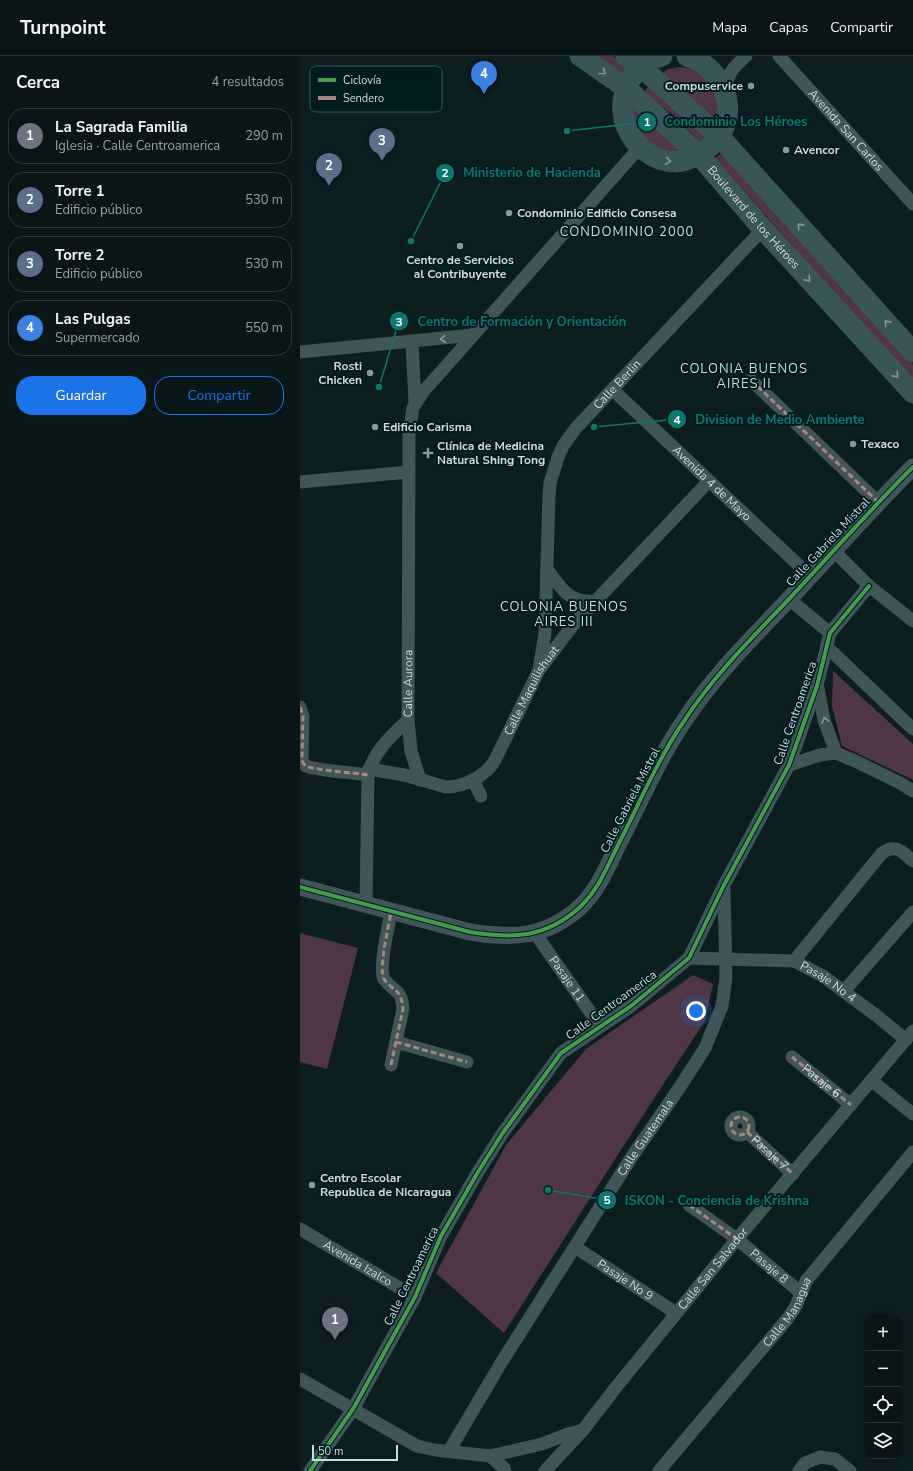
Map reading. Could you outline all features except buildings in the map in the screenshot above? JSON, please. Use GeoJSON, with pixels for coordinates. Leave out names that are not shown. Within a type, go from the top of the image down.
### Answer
{"type":"FeatureCollection","features":[{"type":"Feature","properties":{"kind":"main road","name":"Boulevard de los Héroes"},"geometry":{"type":"LineString","coordinates":[[580,56],[626,88],[699,155],[763,229],[913,393]]}},
{"type":"Feature","properties":{"kind":"main road"},"geometry":{"type":"LineString","coordinates":[[633,61],[648,61],[662,56]]}},
{"type":"Feature","properties":{"kind":"main road"},"geometry":{"type":"LineString","coordinates":[[633,61],[632,76],[626,88],[622,104],[624,120],[630,135],[640,147],[651,155],[663,160],[676,162],[689,160],[710,147],[719,136],[726,122],[727,107],[725,92],[719,79],[697,60]]}},
{"type":"Feature","properties":{"kind":"main road"},"geometry":{"type":"LineString","coordinates":[[633,61],[719,136],[913,352]]}},
{"type":"Feature","properties":{"kind":"street"},"geometry":{"type":"LineString","coordinates":[[725,92],[730,70],[746,56]]}},
{"type":"Feature","properties":{"kind":"street","name":"Avenida San Carlos"},"geometry":{"type":"LineString","coordinates":[[779,56],[913,204]]}},
{"type":"Feature","properties":{"kind":"street"},"geometry":{"type":"LineString","coordinates":[[697,60],[716,71],[730,70]]}},
{"type":"Feature","properties":{"kind":"street"},"geometry":{"type":"LineString","coordinates":[[415,403],[423,392],[640,147]]}},
{"type":"Feature","properties":{"kind":"street","name":"Calle Berlin"},"geometry":{"type":"LineString","coordinates":[[539,670],[545,633],[549,495],[552,477],[558,457],[569,436],[763,229]]}},
{"type":"Feature","properties":{"kind":"street"},"geometry":{"type":"LineString","coordinates":[[300,352],[473,336]]}},
{"type":"Feature","properties":{"kind":"street"},"geometry":{"type":"LineString","coordinates":[[412,342],[415,403]]}},
{"type":"Feature","properties":{"kind":"street"},"geometry":{"type":"LineString","coordinates":[[751,380],[879,503]]}},
{"type":"Feature","properties":{"kind":"street","name":"Avenida 4 de Mayo"},"geometry":{"type":"LineString","coordinates":[[613,390],[810,576]]}},
{"type":"Feature","properties":{"kind":"street","name":"Calle Aurora"},"geometry":{"type":"LineString","coordinates":[[366,905],[368,772],[381,748],[408,720],[410,422],[415,403]]}},
{"type":"Feature","properties":{"kind":"street","name":"Calle Gabriela Mistral"},"geometry":{"type":"LineString","coordinates":[[300,887],[470,932],[496,936],[524,936],[559,923],[581,906],[598,885],[657,767],[684,721],[707,689],[736,655],[913,467]]}},
{"type":"Feature","properties":{"kind":"street"},"geometry":{"type":"LineString","coordinates":[[300,482],[409,472]]}},
{"type":"Feature","properties":{"kind":"street","name":"Calle Maquilishuat"},"geometry":{"type":"LineString","coordinates":[[300,707],[303,716],[302,758],[304,764],[308,767],[368,772],[387,771],[440,786],[452,787],[473,780],[492,765],[539,670],[569,630],[709,481]]}},
{"type":"Feature","properties":{"kind":"street"},"geometry":{"type":"LineString","coordinates":[[834,551],[870,586],[913,621]]}},
{"type":"Feature","properties":{"kind":"street"},"geometry":{"type":"LineString","coordinates":[[547,569],[564,592],[570,597],[579,601],[596,601]]}},
{"type":"Feature","properties":{"kind":"street","name":"Calle Centroamerica"},"geometry":{"type":"LineString","coordinates":[[310,1471],[353,1409],[415,1297],[440,1236],[502,1134],[561,1053],[631,1006],[689,958],[724,885],[789,765],[817,686],[830,633],[870,586]]}},
{"type":"Feature","properties":{"kind":"street"},"geometry":{"type":"LineString","coordinates":[[790,599],[830,633]]}},
{"type":"Feature","properties":{"kind":"street"},"geometry":{"type":"LineString","coordinates":[[827,647],[913,729]]}},
{"type":"Feature","properties":{"kind":"street"},"geometry":{"type":"LineString","coordinates":[[817,686],[824,720],[836,753]]}},
{"type":"Feature","properties":{"kind":"street"},"geometry":{"type":"LineString","coordinates":[[408,720],[411,751],[420,780]]}},
{"type":"Feature","properties":{"kind":"street"},"geometry":{"type":"LineString","coordinates":[[789,765],[820,755],[836,753],[874,770],[913,791]]}},
{"type":"Feature","properties":{"kind":"street"},"geometry":{"type":"LineString","coordinates":[[473,780],[481,796]]}},
{"type":"Feature","properties":{"kind":"street"},"geometry":{"type":"LineString","coordinates":[[794,961],[882,853],[893,848],[898,849],[913,861]]}},
{"type":"Feature","properties":{"kind":"street","name":"Calle Guatemala"},"geometry":{"type":"LineString","coordinates":[[449,1451],[501,1363],[631,1158],[705,1048],[722,1006],[726,978],[727,960],[724,885]]}},
{"type":"Feature","properties":{"kind":"street"},"geometry":{"type":"LineString","coordinates":[[391,912],[382,963],[382,974],[385,980],[399,993],[404,1009],[391,1065]]}},
{"type":"Feature","properties":{"kind":"street"},"geometry":{"type":"LineString","coordinates":[[844,991],[913,912]]}},
{"type":"Feature","properties":{"kind":"street","name":"Pasaje 11"},"geometry":{"type":"LineString","coordinates":[[535,933],[600,1026]]}},
{"type":"Feature","properties":{"kind":"street","name":"Pasaje No 4"},"geometry":{"type":"LineString","coordinates":[[689,958],[794,961],[823,976],[878,1016],[910,1036]]}},
{"type":"Feature","properties":{"kind":"street","name":"Calle San Salvador"},"geometry":{"type":"LineString","coordinates":[[545,1471],[583,1430],[737,1239],[910,1036]]}},
{"type":"Feature","properties":{"kind":"street"},"geometry":{"type":"LineString","coordinates":[[396,1042],[467,1062]]}},
{"type":"Feature","properties":{"kind":"street","name":"Pasaje 6"},"geometry":{"type":"LineString","coordinates":[[792,1057],[851,1104]]}},
{"type":"Feature","properties":{"kind":"street"},"geometry":{"type":"LineString","coordinates":[[872,1081],[913,1114]]}},
{"type":"Feature","properties":{"kind":"street","name":"Pasaje 7"},"geometry":{"type":"LineString","coordinates":[[747,1132],[793,1174]]}},
{"type":"Feature","properties":{"kind":"street","name":"Calle Managua"},"geometry":{"type":"LineString","coordinates":[[659,1471],[788,1318],[796,1306],[806,1281],[913,1152]]}},
{"type":"Feature","properties":{"kind":"street","name":"Pasaje 8"},"geometry":{"type":"LineString","coordinates":[[688,1205],[737,1239],[801,1293]]}},
{"type":"Feature","properties":{"kind":"street","name":"Avenida Izalco"},"geometry":{"type":"LineString","coordinates":[[300,1229],[415,1297]]}},
{"type":"Feature","properties":{"kind":"street","name":"Pasaje No 9"},"geometry":{"type":"LineString","coordinates":[[575,1247],[676,1313]]}},
{"type":"Feature","properties":{"kind":"street"},"geometry":{"type":"LineString","coordinates":[[300,1379],[417,1446],[490,1456],[535,1446],[583,1430]]}},
{"type":"Feature","properties":{"kind":"street"},"geometry":{"type":"LineString","coordinates":[[490,1456],[504,1468],[505,1471]]}},
{"type":"Feature","properties":{"kind":"street"},"geometry":{"type":"LineString","coordinates":[[798,1471],[804,1463],[820,1457],[835,1459],[850,1471]]}},
{"type":"Feature","properties":{"kind":"shaded area"},"geometry":{"type":"Polygon","coordinates":[[[595,56],[613,56],[631,69],[625,77],[595,56]]]}},
{"type":"Feature","properties":{"kind":"shaded area"},"geometry":{"type":"Polygon","coordinates":[[[679,67],[692,70],[702,75],[718,93],[718,124],[663,73],[668,69],[679,67]]]}},
{"type":"Feature","properties":{"kind":"shaded area"},"geometry":{"type":"Polygon","coordinates":[[[650,84],[707,136],[700,142],[673,115],[644,92],[650,84]]]}},
{"type":"Feature","properties":{"kind":"shaded area"},"geometry":{"type":"Polygon","coordinates":[[[629,100],[685,152],[674,154],[640,141],[629,100]]]}},
{"type":"Feature","properties":{"kind":"shaded area"},"geometry":{"type":"Polygon","coordinates":[[[722,153],[913,364],[913,382],[715,158],[722,153]]]}},
{"type":"Feature","properties":{"kind":"shaded area"},"geometry":{"type":"Polygon","coordinates":[[[833,671],[913,744],[913,780],[842,746],[832,706],[833,671]]]}},
{"type":"Feature","properties":{"kind":"shaded area"},"geometry":{"type":"Polygon","coordinates":[[[300,933],[358,948],[327,1069],[300,1062],[300,933]]]}},
{"type":"Feature","properties":{"kind":"shaded area"},"geometry":{"type":"Polygon","coordinates":[[[693,975],[713,984],[705,1021],[504,1333],[436,1273],[506,1145],[586,1049],[693,975]]]}},
{"type":"Feature","properties":{"kind":"marked path"},"geometry":{"type":"LineString","coordinates":[[751,380],[879,503]]}},
{"type":"Feature","properties":{"kind":"marked path"},"geometry":{"type":"LineString","coordinates":[[300,707],[303,716],[302,759],[305,765],[317,769],[368,775]]}},
{"type":"Feature","properties":{"kind":"marked path"},"geometry":{"type":"LineString","coordinates":[[391,912],[386,936],[382,974],[384,979],[401,997],[403,1009],[391,1065]]}},
{"type":"Feature","properties":{"kind":"marked path"},"geometry":{"type":"LineString","coordinates":[[396,1042],[467,1062]]}},
{"type":"Feature","properties":{"kind":"marked path"},"geometry":{"type":"LineString","coordinates":[[792,1057],[851,1105]]}},
{"type":"Feature","properties":{"kind":"marked path"},"geometry":{"type":"LineString","coordinates":[[736,1117],[744,1117],[749,1122],[749,1126],[747,1133],[744,1135],[736,1135],[731,1130],[731,1122],[736,1117]]}},
{"type":"Feature","properties":{"kind":"marked path"},"geometry":{"type":"LineString","coordinates":[[747,1132],[793,1174]]}},
{"type":"Feature","properties":{"kind":"marked path"},"geometry":{"type":"LineString","coordinates":[[689,1205],[737,1239]]}},
{"type":"Feature","properties":{"kind":"cycle path"},"geometry":{"type":"LineString","coordinates":[[300,887],[470,932],[486,934],[528,934],[555,925],[567,917],[587,900],[598,885],[666,750],[684,721],[708,688],[748,642],[866,515],[913,467]]}},
{"type":"Feature","properties":{"kind":"cycle path"},"geometry":{"type":"LineString","coordinates":[[310,1471],[353,1409],[415,1297],[441,1236],[478,1172],[502,1134],[561,1053],[631,1006],[689,958],[724,885],[789,765],[817,686],[830,633],[869,586]]}},
{"type":"Feature","properties":{"kind":"place","name":"Compuservice"},"geometry":{"type":"Point","coordinates":[751,86]}},
{"type":"Feature","properties":{"kind":"place","name":"Las Pulgas"},"geometry":{"type":"Point","coordinates":[484,94]}},
{"type":"Feature","properties":{"kind":"place","name":"Condominio Los Héroes"},"geometry":{"type":"Point","coordinates":[567,131]}},
{"type":"Feature","properties":{"kind":"place","name":"Avencor"},"geometry":{"type":"Point","coordinates":[786,150]}},
{"type":"Feature","properties":{"kind":"place","name":"Torre 2"},"geometry":{"type":"Point","coordinates":[382,161]}},
{"type":"Feature","properties":{"kind":"place","name":"Torre 1"},"geometry":{"type":"Point","coordinates":[329,186]}},
{"type":"Feature","properties":{"kind":"place","name":"Condominio Edificio Consesa"},"geometry":{"type":"Point","coordinates":[509,213]}},
{"type":"Feature","properties":{"kind":"place","name":"Ministerio de Hacienda"},"geometry":{"type":"Point","coordinates":[411,241]}},
{"type":"Feature","properties":{"kind":"place","name":"Centro de Servicios al Contribuyente"},"geometry":{"type":"Point","coordinates":[460,246]}},
{"type":"Feature","properties":{"kind":"place","name":"Rosti Chicken"},"geometry":{"type":"Point","coordinates":[370,373]}},
{"type":"Feature","properties":{"kind":"place","name":"Centro de Formación y Orientación"},"geometry":{"type":"Point","coordinates":[379,387]}},
{"type":"Feature","properties":{"kind":"place","name":"Edificio Carisma"},"geometry":{"type":"Point","coordinates":[375,427]}},
{"type":"Feature","properties":{"kind":"place","name":"Division de Medio Ambiente"},"geometry":{"type":"Point","coordinates":[594,427]}},
{"type":"Feature","properties":{"kind":"place","name":"Texaco"},"geometry":{"type":"Point","coordinates":[853,444]}},
{"type":"Feature","properties":{"kind":"place","name":"Clínica de Medicina Natural Shing Tong"},"geometry":{"type":"Point","coordinates":[428,453]}},
{"type":"Feature","properties":{"kind":"place","name":"Centro Escolar Republica de Nicaragua"},"geometry":{"type":"Point","coordinates":[312,1185]}},
{"type":"Feature","properties":{"kind":"place","name":"ISKON - Conciencia de Krishna"},"geometry":{"type":"Point","coordinates":[548,1190]}},
{"type":"Feature","properties":{"kind":"place","name":"La Sagrada Familia"},"geometry":{"type":"Point","coordinates":[335,1340]}},
{"type":"Feature","properties":{"kind":"district","name":"CONDOMINIO 2000"},"geometry":{"type":"Point","coordinates":[627,232]}},
{"type":"Feature","properties":{"kind":"district","name":"COLONIA BUENOS AIRES II"},"geometry":{"type":"Point","coordinates":[744,376]}},
{"type":"Feature","properties":{"kind":"district","name":"COLONIA BUENOS AIRES III"},"geometry":{"type":"Point","coordinates":[564,614]}}]}
